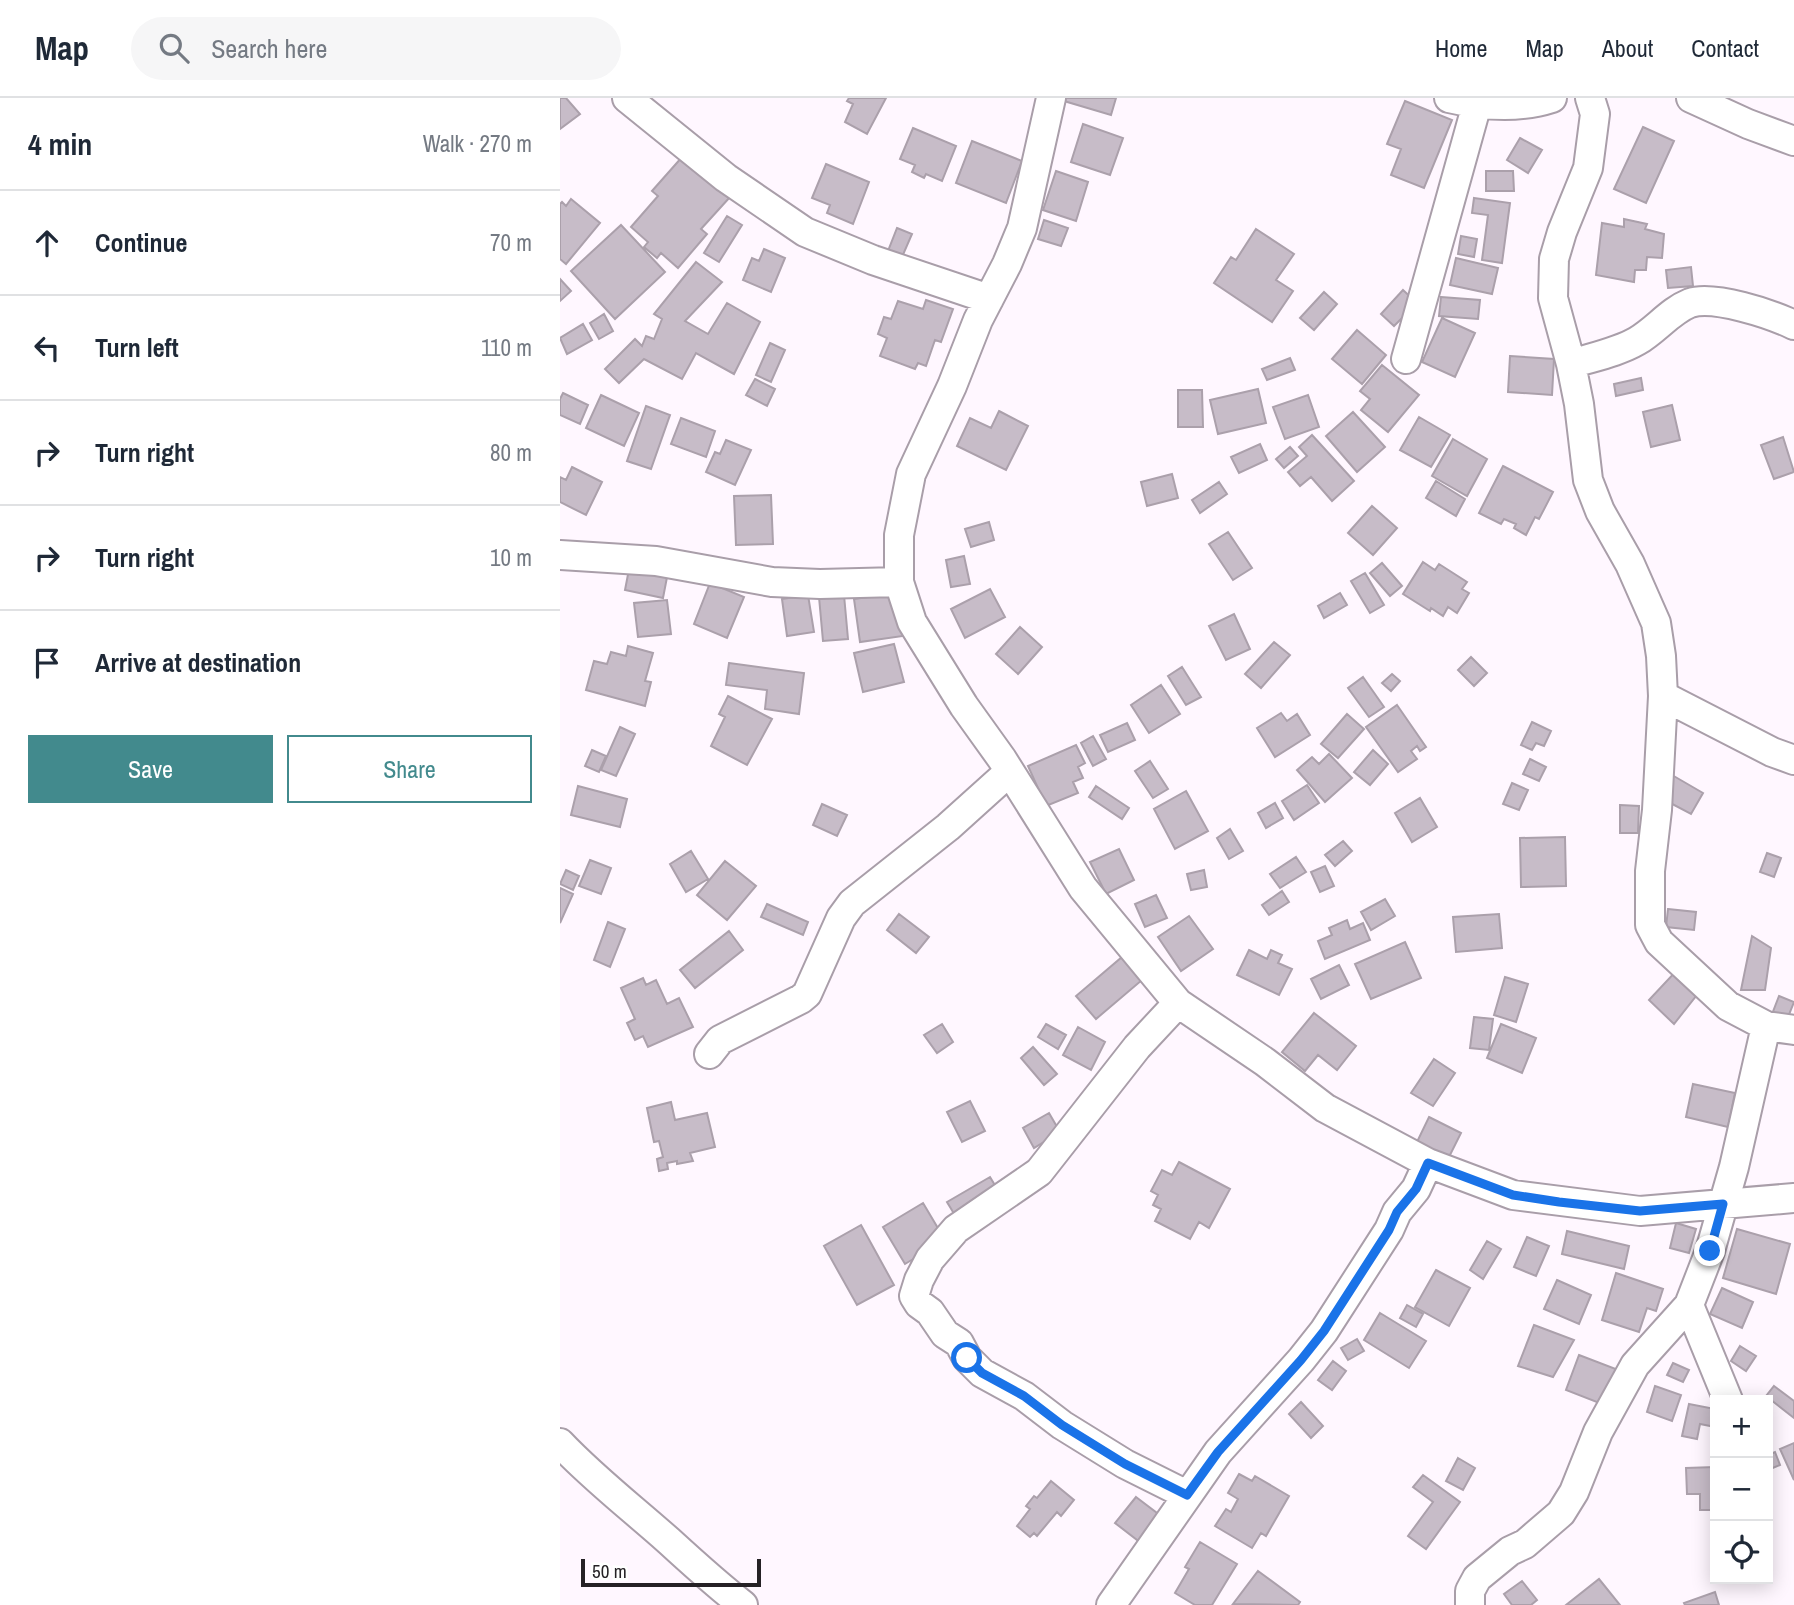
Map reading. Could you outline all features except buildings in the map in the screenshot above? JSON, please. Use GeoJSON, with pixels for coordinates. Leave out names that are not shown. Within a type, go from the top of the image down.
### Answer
{"type":"FeatureCollection","features":[{"type":"Feature","properties":{"kind":"street"},"geometry":{"type":"LineString","coordinates":[[627,98],[726,178],[805,232],[873,260],[989,299]]}},
{"type":"Feature","properties":{"kind":"street"},"geometry":{"type":"LineString","coordinates":[[1051,98],[1022,228],[978,320],[952,386],[911,474],[899,535],[899,582],[912,622],[1083,888],[1178,1003],[1265,1062],[1325,1108],[1428,1163],[1513,1195],[1640,1211],[1794,1198]]}},
{"type":"Feature","properties":{"kind":"street"},"geometry":{"type":"LineString","coordinates":[[1449,98],[1477,104],[1513,105],[1552,98]]}},
{"type":"Feature","properties":{"kind":"street"},"geometry":{"type":"LineString","coordinates":[[1470,1605],[1469,1591],[1477,1578],[1510,1551],[1525,1544],[1561,1513],[1574,1492],[1598,1432],[1635,1366],[1689,1305],[1710,1251],[1780,1028],[1728,1006],[1658,942],[1650,925],[1650,871],[1657,810],[1663,696],[1661,656],[1656,624],[1630,564],[1600,511],[1588,480],[1572,364],[1553,299],[1554,259],[1588,168],[1595,114],[1590,98]]}},
{"type":"Feature","properties":{"kind":"street"},"geometry":{"type":"LineString","coordinates":[[1691,98],[1794,141]]}},
{"type":"Feature","properties":{"kind":"street"},"geometry":{"type":"LineString","coordinates":[[1406,359],[1477,104]]}},
{"type":"Feature","properties":{"kind":"street"},"geometry":{"type":"LineString","coordinates":[[1572,364],[1636,342],[1691,303],[1708,302],[1745,307],[1794,324]]}},
{"type":"Feature","properties":{"kind":"street"},"geometry":{"type":"LineString","coordinates":[[560,555],[656,561],[772,582],[899,582]]}},
{"type":"Feature","properties":{"kind":"street"},"geometry":{"type":"LineString","coordinates":[[1663,696],[1794,760]]}},
{"type":"Feature","properties":{"kind":"street"},"geometry":{"type":"LineString","coordinates":[[709,1054],[720,1040],[807,994],[842,918],[852,904],[948,827],[1009,772]]}},
{"type":"Feature","properties":{"kind":"street"},"geometry":{"type":"LineString","coordinates":[[1178,1003],[1137,1047],[1039,1172],[956,1229],[930,1259],[914,1296],[919,1304],[930,1311],[946,1334],[959,1343],[967,1358],[982,1373],[1024,1396],[1062,1425],[1125,1464],[1187,1495]]}},
{"type":"Feature","properties":{"kind":"street"},"geometry":{"type":"LineString","coordinates":[[1121,1600],[1187,1495],[1218,1452],[1324,1331],[1389,1230],[1397,1212],[1416,1189],[1428,1163]]}},
{"type":"Feature","properties":{"kind":"street"},"geometry":{"type":"LineString","coordinates":[[1689,1305],[1726,1395]]}},
{"type":"Feature","properties":{"kind":"street"},"geometry":{"type":"LineString","coordinates":[[560,1443],[593,1477],[702,1573],[743,1605]]}},
{"type":"Feature","properties":{"kind":"route"},"geometry":{"type":"LineString","coordinates":[[967,1358],[982,1373],[1024,1396],[1062,1425],[1125,1464],[1187,1495],[1218,1452],[1324,1331],[1389,1230],[1397,1212],[1416,1189],[1428,1163],[1513,1195],[1559,1202],[1640,1211],[1723,1204],[1710,1251]]}}]}
